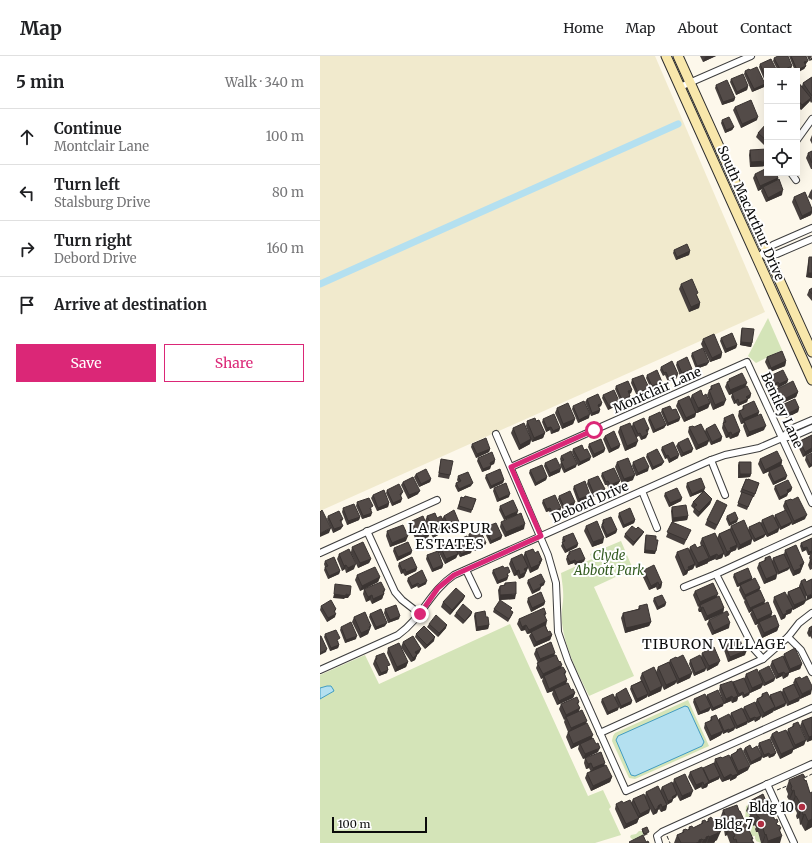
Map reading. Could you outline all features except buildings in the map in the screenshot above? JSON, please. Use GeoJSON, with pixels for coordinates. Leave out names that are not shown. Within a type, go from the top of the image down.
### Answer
{"type":"FeatureCollection","features":[{"type":"Feature","properties":{"kind":"main road","name":"South MacArthur Drive"},"geometry":{"type":"LineString","coordinates":[[666,56],[812,380]]}},
{"type":"Feature","properties":{"kind":"main road","name":"South MacArthur Drive"},"geometry":{"type":"LineString","coordinates":[[678,56],[812,352]]}},
{"type":"Feature","properties":{"kind":"street"},"geometry":{"type":"LineString","coordinates":[[680,87],[737,59],[751,56]]}},
{"type":"Feature","properties":{"kind":"street"},"geometry":{"type":"LineString","coordinates":[[800,136],[812,119]]}},
{"type":"Feature","properties":{"kind":"street"},"geometry":{"type":"LineString","coordinates":[[793,176],[796,180]]}},
{"type":"Feature","properties":{"kind":"street"},"geometry":{"type":"LineString","coordinates":[[757,258],[767,253],[773,245],[812,228]]}},
{"type":"Feature","properties":{"kind":"street"},"geometry":{"type":"LineString","coordinates":[[767,253],[777,254],[812,239]]}},
{"type":"Feature","properties":{"kind":"street","name":"Bentley Lane"},"geometry":{"type":"LineString","coordinates":[[747,362],[812,503]]}},
{"type":"Feature","properties":{"kind":"street","name":"Montclair Lane"},"geometry":{"type":"LineString","coordinates":[[511,467],[747,362]]}},
{"type":"Feature","properties":{"kind":"street","name":"Debord Drive"},"geometry":{"type":"LineString","coordinates":[[782,438],[791,429],[812,420]]}},
{"type":"Feature","properties":{"kind":"street","name":"Debord Drive"},"geometry":{"type":"LineString","coordinates":[[320,670],[398,635],[420,614],[438,588],[454,575],[711,460],[726,455],[759,448],[782,438],[794,436],[812,428]]}},
{"type":"Feature","properties":{"kind":"street"},"geometry":{"type":"LineString","coordinates":[[496,434],[541,536],[553,570],[557,603],[558,632],[568,661],[626,791],[812,708]]}},
{"type":"Feature","properties":{"kind":"street"},"geometry":{"type":"LineString","coordinates":[[711,460],[725,495]]}},
{"type":"Feature","properties":{"kind":"street"},"geometry":{"type":"LineString","coordinates":[[642,491],[658,528]]}},
{"type":"Feature","properties":{"kind":"street"},"geometry":{"type":"LineString","coordinates":[[320,552],[437,500]]}},
{"type":"Feature","properties":{"kind":"street"},"geometry":{"type":"LineString","coordinates":[[684,587],[812,530]]}},
{"type":"Feature","properties":{"kind":"street"},"geometry":{"type":"LineString","coordinates":[[367,532],[395,592],[402,600],[420,614]]}},
{"type":"Feature","properties":{"kind":"street"},"geometry":{"type":"LineString","coordinates":[[466,570],[478,595]]}},
{"type":"Feature","properties":{"kind":"street"},"geometry":{"type":"LineString","coordinates":[[716,574],[754,650],[763,659]]}},
{"type":"Feature","properties":{"kind":"street"},"geometry":{"type":"LineString","coordinates":[[600,733],[763,659],[788,637],[799,623],[812,613]]}},
{"type":"Feature","properties":{"kind":"street"},"geometry":{"type":"LineString","coordinates":[[788,637],[801,650],[812,672]]}},
{"type":"Feature","properties":{"kind":"street"},"geometry":{"type":"LineString","coordinates":[[659,843],[657,836],[662,832],[812,764]]}},
{"type":"Feature","properties":{"kind":"street"},"geometry":{"type":"LineString","coordinates":[[767,784],[794,843]]}},
{"type":"Feature","properties":{"kind":"path"},"geometry":{"type":"LineString","coordinates":[[802,779],[812,774]]}},
{"type":"Feature","properties":{"kind":"path"},"geometry":{"type":"LineString","coordinates":[[774,792],[791,784]]}},
{"type":"Feature","properties":{"kind":"path"},"geometry":{"type":"LineString","coordinates":[[666,834],[670,843]]}},
{"type":"Feature","properties":{"kind":"shaded area"},"geometry":{"type":"Polygon","coordinates":[[[320,56],[655,56],[765,312],[320,511],[320,56]]]}},
{"type":"Feature","properties":{"kind":"green space"},"geometry":{"type":"Polygon","coordinates":[[[768,318],[782,350],[756,363],[748,356],[768,318]]]}},
{"type":"Feature","properties":{"kind":"green space","name":"Clyde Abbott Park"},"geometry":{"type":"Polygon","coordinates":[[[621,541],[633,569],[594,587],[634,676],[589,696],[572,661],[566,642],[562,623],[563,594],[561,573],[592,559],[590,554],[621,541]]]}},
{"type":"Feature","properties":{"kind":"green space"},"geometry":{"type":"Polygon","coordinates":[[[510,624],[588,796],[603,790],[611,807],[609,809],[621,835],[595,843],[320,843],[320,675],[365,655],[379,684],[510,624]]]}},
{"type":"Feature","properties":{"kind":"green space"},"geometry":{"type":"Polygon","coordinates":[[[688,700],[709,746],[635,779],[629,778],[612,741],[615,733],[688,700]]]}},
{"type":"Feature","properties":{"kind":"green space"},"geometry":{"type":"Polygon","coordinates":[[[755,802],[753,807],[746,811],[750,816],[749,817],[756,829],[756,832],[758,832],[761,843],[756,841],[755,836],[750,836],[751,825],[749,822],[745,822],[746,806],[755,802]]]}},
{"type":"Feature","properties":{"kind":"green space"},"geometry":{"type":"Polygon","coordinates":[[[639,831],[642,831],[644,836],[633,840],[630,837],[631,835],[636,834],[639,831]]]}},
{"type":"Feature","properties":{"kind":"water"},"geometry":{"type":"Polygon","coordinates":[[[331,686],[334,691],[320,699],[320,688],[331,686]]]}},
{"type":"Feature","properties":{"kind":"water"},"geometry":{"type":"Polygon","coordinates":[[[685,706],[688,707],[704,742],[702,746],[635,776],[631,775],[616,740],[618,736],[685,706]]]}},
{"type":"Feature","properties":{"kind":"waterway"},"geometry":{"type":"LineString","coordinates":[[320,284],[678,124]]}},
{"type":"Feature","properties":{"kind":"place","name":"Bldg 10"},"geometry":{"type":"Point","coordinates":[802,807]}},
{"type":"Feature","properties":{"kind":"place","name":"Bldg 7"},"geometry":{"type":"Point","coordinates":[761,824]}},
{"type":"Feature","properties":{"kind":"district","name":"LARKSPUR ESTATES"},"geometry":{"type":"Point","coordinates":[450,536]}},
{"type":"Feature","properties":{"kind":"district","name":"TIBURON VILLAGE"},"geometry":{"type":"Point","coordinates":[714,644]}},
{"type":"Feature","properties":{"kind":"route"},"geometry":{"type":"LineString","coordinates":[[420,614],[432,595],[446,580],[541,536],[511,467],[594,430]]}}]}
